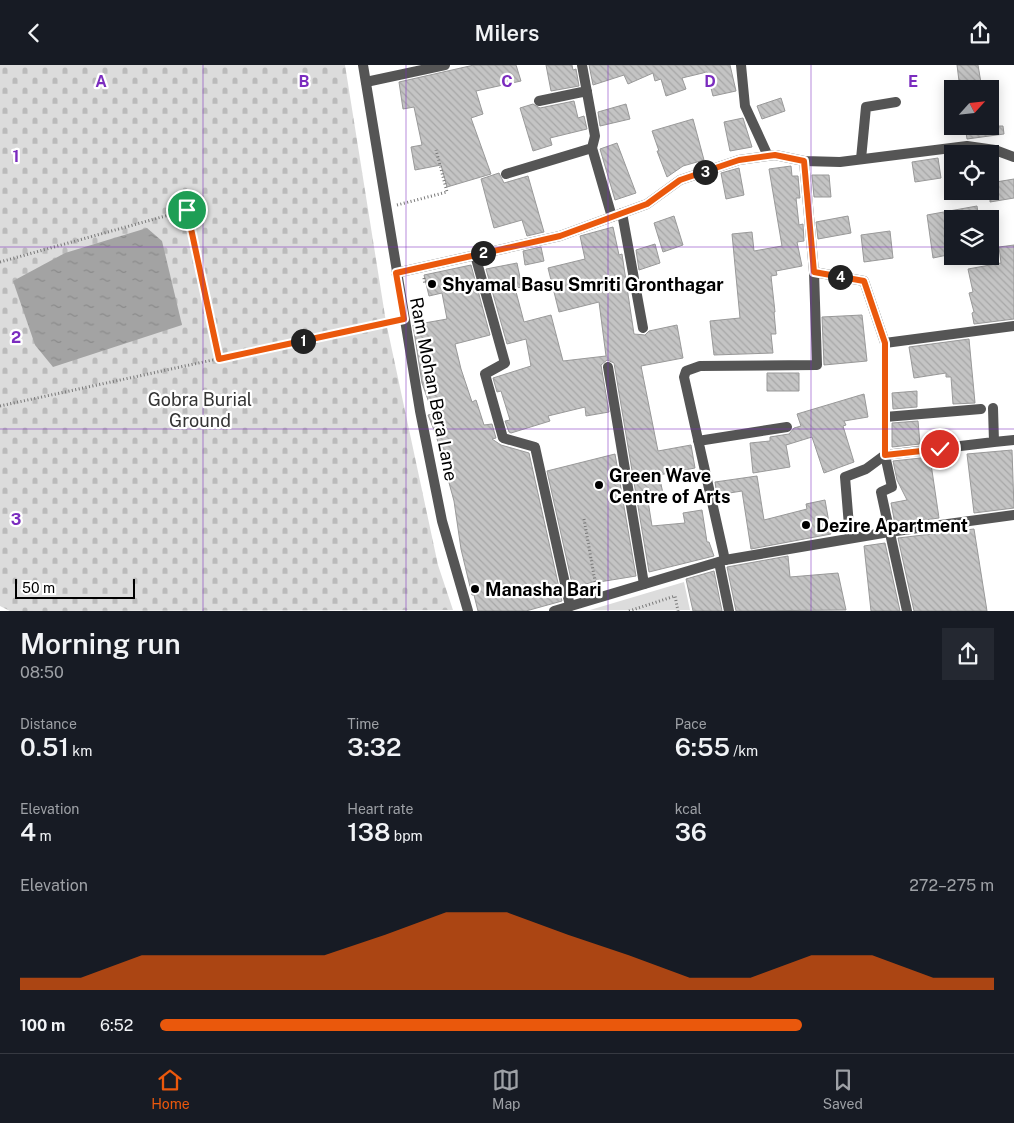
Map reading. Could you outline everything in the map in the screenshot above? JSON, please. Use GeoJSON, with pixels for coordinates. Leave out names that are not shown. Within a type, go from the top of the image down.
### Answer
{"type":"FeatureCollection","features":[{"type":"Feature","properties":{"kind":"street","name":"Ram Mohan Bera Lane"},"geometry":{"type":"LineString","coordinates":[[363,65],[396,273],[442,521],[468,611]]}},
{"type":"Feature","properties":{"kind":"street"},"geometry":{"type":"LineString","coordinates":[[366,82],[445,65]]}},
{"type":"Feature","properties":{"kind":"street"},"geometry":{"type":"LineString","coordinates":[[582,65],[595,136],[592,148],[612,217]]}},
{"type":"Feature","properties":{"kind":"street"},"geometry":{"type":"LineString","coordinates":[[741,65],[746,106],[768,156]]}},
{"type":"Feature","properties":{"kind":"street"},"geometry":{"type":"LineString","coordinates":[[539,101],[587,91]]}},
{"type":"Feature","properties":{"kind":"street"},"geometry":{"type":"LineString","coordinates":[[861,159],[866,107],[896,101]]}},
{"type":"Feature","properties":{"kind":"street"},"geometry":{"type":"LineString","coordinates":[[396,273],[560,236],[647,204],[680,180],[739,160],[775,155],[804,161],[861,159],[966,146],[995,150],[1014,157]]}},
{"type":"Feature","properties":{"kind":"street"},"geometry":{"type":"LineString","coordinates":[[506,174],[592,148]]}},
{"type":"Feature","properties":{"kind":"street"},"geometry":{"type":"LineString","coordinates":[[729,611],[722,561],[684,382],[686,371],[700,366],[817,365],[814,272],[804,161]]}},
{"type":"Feature","properties":{"kind":"street"},"geometry":{"type":"LineString","coordinates":[[622,213],[643,328]]}},
{"type":"Feature","properties":{"kind":"street"},"geometry":{"type":"LineString","coordinates":[[475,255],[504,363],[485,375],[503,438],[535,447],[570,606]]}},
{"type":"Feature","properties":{"kind":"street"},"geometry":{"type":"LineString","coordinates":[[814,272],[864,281],[885,343],[885,455],[892,487],[881,492],[906,611]]}},
{"type":"Feature","properties":{"kind":"street"},"geometry":{"type":"LineString","coordinates":[[885,343],[1014,326]]}},
{"type":"Feature","properties":{"kind":"street"},"geometry":{"type":"LineString","coordinates":[[608,367],[644,584]]}},
{"type":"Feature","properties":{"kind":"street"},"geometry":{"type":"LineString","coordinates":[[993,408],[994,442]]}},
{"type":"Feature","properties":{"kind":"street"},"geometry":{"type":"LineString","coordinates":[[885,417],[981,409]]}},
{"type":"Feature","properties":{"kind":"street"},"geometry":{"type":"LineString","coordinates":[[698,441],[787,427]]}},
{"type":"Feature","properties":{"kind":"street"},"geometry":{"type":"LineString","coordinates":[[850,538],[845,477],[866,469],[885,455],[1014,440]]}},
{"type":"Feature","properties":{"kind":"street"},"geometry":{"type":"LineString","coordinates":[[554,611],[722,561],[850,538],[1014,515]]}},
{"type":"Feature","properties":{"kind":"path"},"geometry":{"type":"LineString","coordinates":[[385,208],[447,192],[436,150]]}},
{"type":"Feature","properties":{"kind":"path"},"geometry":{"type":"LineString","coordinates":[[0,262],[187,210],[219,359]]}},
{"type":"Feature","properties":{"kind":"path"},"geometry":{"type":"LineString","coordinates":[[0,406],[404,319]]}},
{"type":"Feature","properties":{"kind":"path"},"geometry":{"type":"LineString","coordinates":[[584,519],[598,597]]}},
{"type":"Feature","properties":{"kind":"path"},"geometry":{"type":"LineString","coordinates":[[629,611],[675,596],[678,611]]}},
{"type":"Feature","properties":{"kind":"green space","name":"Gobra Burial Ground"},"geometry":{"type":"Polygon","coordinates":[[[0,65],[345,65],[386,322],[438,565],[453,610],[10,611],[0,606],[0,65]]]}},
{"type":"Feature","properties":{"kind":"green space"},"geometry":{"type":"Polygon","coordinates":[[[684,582],[690,610],[590,610],[684,582]]]}},
{"type":"Feature","properties":{"kind":"water"},"geometry":{"type":"Polygon","coordinates":[[[147,228],[162,241],[182,325],[53,367],[35,345],[13,281],[65,253],[147,228]]]}},
{"type":"Feature","properties":{"kind":"building"},"geometry":{"type":"Polygon","coordinates":[[[474,65],[516,65],[521,81],[476,91],[483,114],[471,118],[491,174],[447,187],[441,165],[415,170],[411,147],[422,145],[414,107],[403,109],[399,82],[474,65]]]}},
{"type":"Feature","properties":{"kind":"building"},"geometry":{"type":"Polygon","coordinates":[[[546,65],[572,65],[573,70],[576,69],[579,86],[551,91],[546,65]]]}},
{"type":"Feature","properties":{"kind":"building"},"geometry":{"type":"Polygon","coordinates":[[[589,65],[730,65],[736,91],[713,96],[707,72],[682,78],[686,89],[666,96],[661,79],[655,81],[653,73],[628,84],[624,75],[593,85],[589,65]]]}},
{"type":"Feature","properties":{"kind":"building"},"geometry":{"type":"Polygon","coordinates":[[[957,65],[978,65],[980,80],[959,80],[957,65]]]}},
{"type":"Feature","properties":{"kind":"building"},"geometry":{"type":"Polygon","coordinates":[[[781,98],[785,111],[762,119],[757,106],[781,98]]]}},
{"type":"Feature","properties":{"kind":"building"},"geometry":{"type":"Polygon","coordinates":[[[574,101],[578,118],[584,116],[587,129],[550,138],[552,145],[533,151],[520,108],[533,104],[540,108],[574,101]]]}},
{"type":"Feature","properties":{"kind":"building"},"geometry":{"type":"Polygon","coordinates":[[[626,104],[630,119],[600,126],[598,112],[626,104]]]}},
{"type":"Feature","properties":{"kind":"building"},"geometry":{"type":"Polygon","coordinates":[[[743,118],[752,147],[730,151],[724,122],[743,118]]]}},
{"type":"Feature","properties":{"kind":"building"},"geometry":{"type":"Polygon","coordinates":[[[693,119],[704,160],[683,166],[667,177],[652,131],[693,119]]]}},
{"type":"Feature","properties":{"kind":"building"},"geometry":{"type":"Polygon","coordinates":[[[999,126],[1003,126],[1004,134],[999,135],[999,126]]]}},
{"type":"Feature","properties":{"kind":"building"},"geometry":{"type":"Polygon","coordinates":[[[966,135],[997,135],[967,139],[966,135]]]}},
{"type":"Feature","properties":{"kind":"building"},"geometry":{"type":"Polygon","coordinates":[[[617,143],[636,193],[615,200],[600,149],[617,143]]]}},
{"type":"Feature","properties":{"kind":"building"},"geometry":{"type":"Polygon","coordinates":[[[938,158],[941,178],[915,182],[912,162],[938,158]]]}},
{"type":"Feature","properties":{"kind":"building"},"geometry":{"type":"Polygon","coordinates":[[[791,166],[792,176],[798,176],[800,198],[796,198],[799,225],[803,224],[804,241],[797,242],[802,266],[776,271],[777,275],[771,276],[776,334],[771,334],[773,353],[714,355],[710,321],[740,318],[732,234],[752,232],[754,251],[782,246],[769,169],[791,166]]]}},
{"type":"Feature","properties":{"kind":"building"},"geometry":{"type":"Polygon","coordinates":[[[739,168],[744,195],[726,199],[721,173],[739,168]]]}},
{"type":"Feature","properties":{"kind":"building"},"geometry":{"type":"Polygon","coordinates":[[[499,173],[504,183],[528,176],[544,232],[527,236],[522,220],[494,228],[481,179],[499,173]]]}},
{"type":"Feature","properties":{"kind":"building"},"geometry":{"type":"Polygon","coordinates":[[[812,175],[829,175],[831,197],[814,197],[812,175]]]}},
{"type":"Feature","properties":{"kind":"building"},"geometry":{"type":"Polygon","coordinates":[[[1014,179],[1014,198],[990,202],[990,200],[999,200],[999,182],[1014,179]]]}},
{"type":"Feature","properties":{"kind":"building"},"geometry":{"type":"Polygon","coordinates":[[[977,206],[978,210],[955,210],[977,206]]]}},
{"type":"Feature","properties":{"kind":"building"},"geometry":{"type":"Polygon","coordinates":[[[944,212],[944,256],[933,258],[927,215],[944,212]]]}},
{"type":"Feature","properties":{"kind":"building"},"geometry":{"type":"Polygon","coordinates":[[[674,216],[683,245],[663,252],[654,223],[674,216]]]}},
{"type":"Feature","properties":{"kind":"building"},"geometry":{"type":"Polygon","coordinates":[[[848,216],[851,233],[818,239],[816,222],[848,216]]]}},
{"type":"Feature","properties":{"kind":"building"},"geometry":{"type":"Polygon","coordinates":[[[613,227],[619,255],[622,254],[634,334],[645,335],[649,331],[677,325],[683,358],[641,366],[658,451],[691,445],[695,468],[659,475],[664,498],[648,501],[652,526],[685,523],[683,513],[702,510],[707,542],[709,542],[714,556],[649,572],[614,363],[607,360],[601,365],[609,412],[586,416],[585,407],[548,416],[550,421],[511,433],[505,421],[510,420],[501,391],[497,392],[493,378],[531,366],[526,339],[507,344],[486,269],[517,263],[522,287],[515,288],[524,322],[551,315],[563,361],[606,356],[599,302],[559,312],[548,268],[585,259],[580,236],[613,227]]]}},
{"type":"Feature","properties":{"kind":"building"},"geometry":{"type":"Polygon","coordinates":[[[890,231],[893,258],[864,262],[861,235],[890,231]]]}},
{"type":"Feature","properties":{"kind":"building"},"geometry":{"type":"Polygon","coordinates":[[[655,244],[660,263],[639,270],[636,250],[655,244]]]}},
{"type":"Feature","properties":{"kind":"building"},"geometry":{"type":"Polygon","coordinates":[[[1014,245],[1014,319],[974,324],[972,313],[974,312],[969,293],[973,292],[968,269],[999,265],[1001,263],[999,247],[1014,245]]]}},
{"type":"Feature","properties":{"kind":"building"},"geometry":{"type":"Polygon","coordinates":[[[541,247],[544,261],[525,265],[523,251],[541,247]]]}},
{"type":"Feature","properties":{"kind":"building"},"geometry":{"type":"Polygon","coordinates":[[[471,265],[490,335],[455,344],[461,369],[472,402],[476,400],[484,425],[492,424],[496,438],[492,439],[501,445],[529,453],[562,601],[526,611],[478,611],[474,595],[472,595],[461,549],[454,501],[436,435],[428,415],[433,414],[422,383],[413,325],[447,319],[442,293],[429,296],[424,275],[471,265]]]}},
{"type":"Feature","properties":{"kind":"building"},"geometry":{"type":"Polygon","coordinates":[[[862,315],[867,361],[824,365],[822,317],[862,315]]]}},
{"type":"Feature","properties":{"kind":"building"},"geometry":{"type":"Polygon","coordinates":[[[969,339],[975,403],[953,404],[951,377],[946,377],[946,373],[914,378],[909,347],[969,339]]]}},
{"type":"Feature","properties":{"kind":"building"},"geometry":{"type":"Polygon","coordinates":[[[767,373],[799,373],[799,391],[767,391],[767,373]]]}},
{"type":"Feature","properties":{"kind":"building"},"geometry":{"type":"Polygon","coordinates":[[[917,391],[917,407],[893,409],[892,393],[917,391]]]}},
{"type":"Feature","properties":{"kind":"building"},"geometry":{"type":"Polygon","coordinates":[[[864,394],[868,417],[844,421],[846,425],[843,426],[854,462],[824,473],[812,437],[786,445],[790,467],[753,473],[750,443],[770,441],[770,437],[789,434],[794,428],[801,426],[797,414],[864,394]]]}},
{"type":"Feature","properties":{"kind":"building"},"geometry":{"type":"Polygon","coordinates":[[[918,421],[920,444],[892,447],[892,423],[918,421]]]}},
{"type":"Feature","properties":{"kind":"building"},"geometry":{"type":"Polygon","coordinates":[[[1012,450],[1014,508],[974,513],[967,454],[1012,450]]]}},
{"type":"Feature","properties":{"kind":"building"},"geometry":{"type":"Polygon","coordinates":[[[615,454],[636,576],[599,582],[599,580],[573,588],[547,471],[615,454]]]}},
{"type":"Feature","properties":{"kind":"building"},"geometry":{"type":"Polygon","coordinates":[[[930,457],[939,518],[895,524],[891,503],[907,500],[897,480],[893,461],[930,457]]]}},
{"type":"Feature","properties":{"kind":"building"},"geometry":{"type":"Polygon","coordinates":[[[757,476],[764,520],[807,509],[806,504],[825,500],[831,534],[751,549],[742,491],[717,495],[715,482],[757,476]]]}},
{"type":"Feature","properties":{"kind":"building"},"geometry":{"type":"Polygon","coordinates":[[[974,529],[987,611],[914,611],[898,538],[974,529]]]}},
{"type":"Feature","properties":{"kind":"building"},"geometry":{"type":"Polygon","coordinates":[[[885,543],[900,611],[871,611],[864,546],[885,543]]]}},
{"type":"Feature","properties":{"kind":"building"},"geometry":{"type":"Polygon","coordinates":[[[788,556],[790,577],[838,573],[846,610],[736,611],[727,567],[788,556]]]}},
{"type":"Feature","properties":{"kind":"building"},"geometry":{"type":"Polygon","coordinates":[[[714,571],[722,611],[693,611],[686,579],[714,571]]]}},
{"type":"Feature","properties":{"kind":"place","name":"Shyamal Basu Smriti Gronthagar"},"geometry":{"type":"Point","coordinates":[432,284]}},
{"type":"Feature","properties":{"kind":"place","name":"Green Wave Centre of Arts"},"geometry":{"type":"Point","coordinates":[599,485]}},
{"type":"Feature","properties":{"kind":"place","name":"Dezire Apartment"},"geometry":{"type":"Point","coordinates":[806,525]}},
{"type":"Feature","properties":{"kind":"place","name":"Manasha Bari"},"geometry":{"type":"Point","coordinates":[475,589]}},
{"type":"Feature","properties":{"kind":"route"},"geometry":{"type":"LineString","coordinates":[[187,210],[219,359],[404,319],[396,273],[560,236],[647,204],[680,180],[739,160],[775,155],[804,161],[814,272],[864,281],[885,343],[885,455],[940,449]]}}]}
